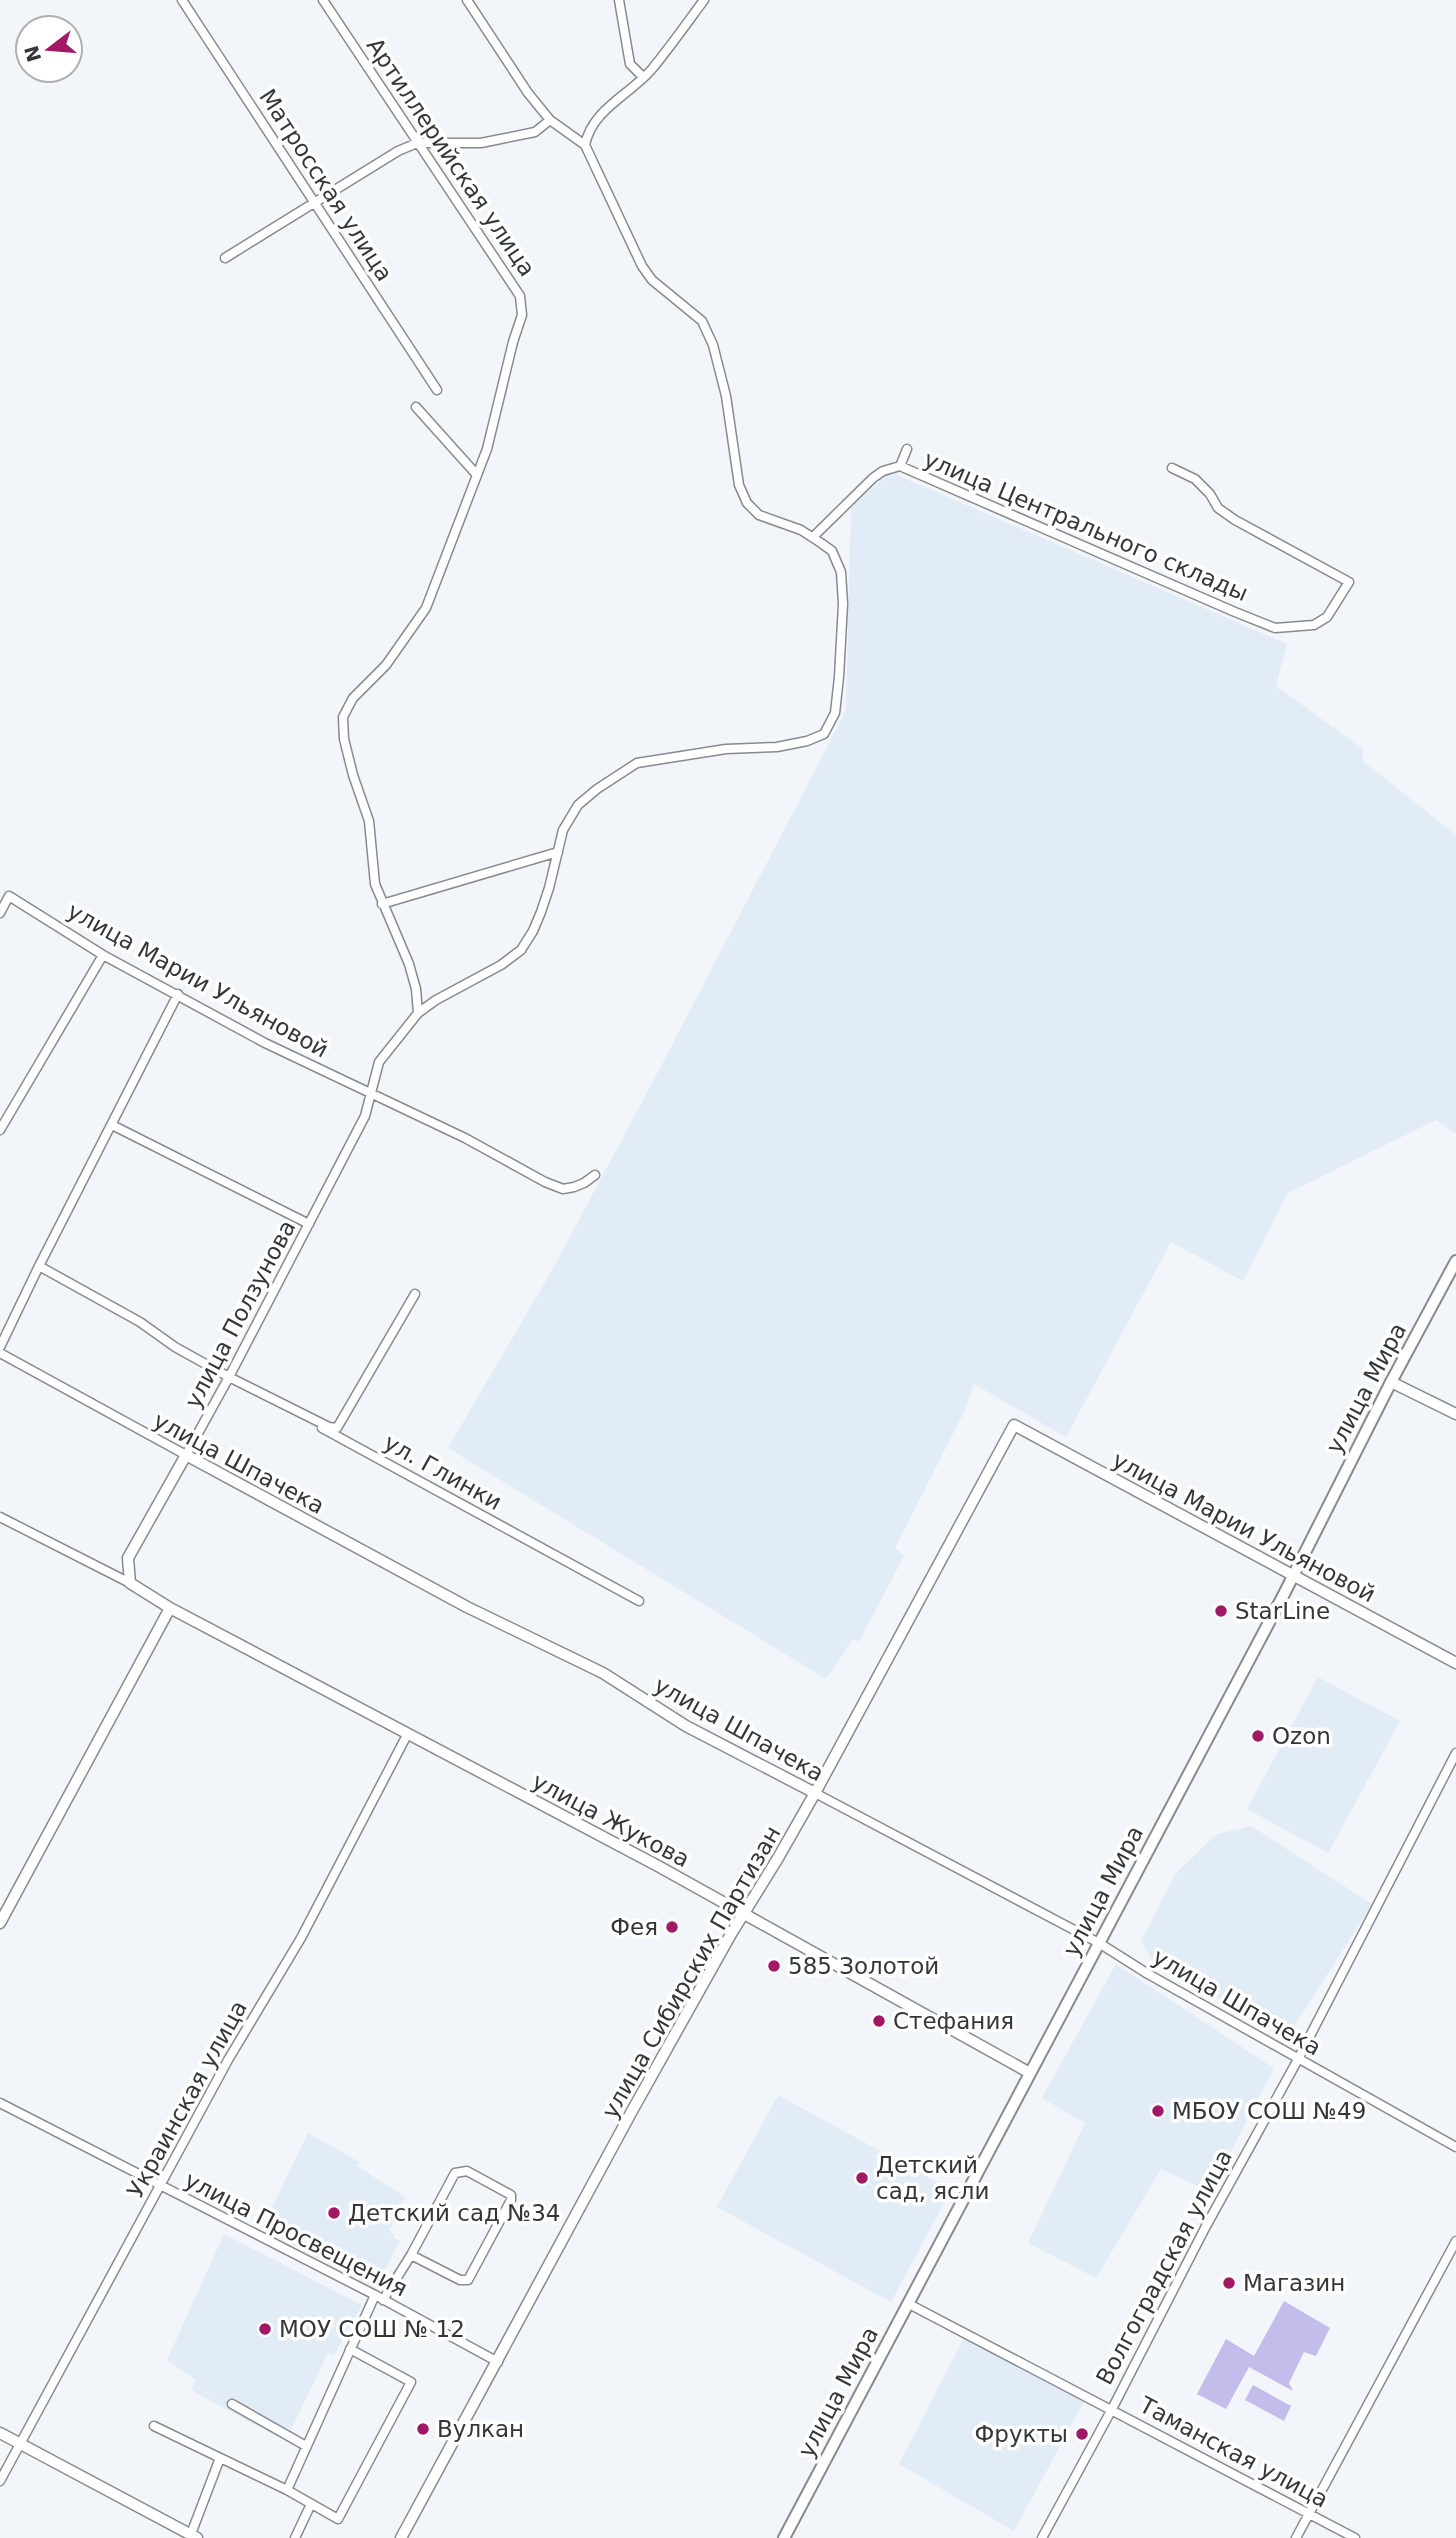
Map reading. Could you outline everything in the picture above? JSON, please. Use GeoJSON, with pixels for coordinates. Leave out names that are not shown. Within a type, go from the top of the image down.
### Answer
{"type":"FeatureCollection","features":[{"type":"Feature","properties":{"kind":"main road","name":"улица Мира"},"geometry":{"type":"LineString","coordinates":[[783,2538],[1293,1576],[1391,1382],[1456,1261]]}},
{"type":"Feature","properties":{"kind":"street","name":"Матросская улица"},"geometry":{"type":"LineString","coordinates":[[182,0],[437,390]]}},
{"type":"Feature","properties":{"kind":"street","name":"Артиллерийская улица"},"geometry":{"type":"LineString","coordinates":[[323,0],[520,296],[522,315],[487,449],[426,608],[386,665],[353,698],[343,717],[344,738],[353,775],[369,821],[375,884],[409,964],[416,989],[418,1013]]}},
{"type":"Feature","properties":{"kind":"street"},"geometry":{"type":"LineString","coordinates":[[467,0],[528,93],[550,120],[585,145],[642,265],[652,280],[702,321],[713,345],[727,406],[739,485],[747,503],[760,515],[813,537]]}},
{"type":"Feature","properties":{"kind":"street"},"geometry":{"type":"LineString","coordinates":[[619,0],[630,64],[643,77]]}},
{"type":"Feature","properties":{"kind":"street"},"geometry":{"type":"LineString","coordinates":[[585,145],[588,131],[603,112],[643,77],[704,0]]}},
{"type":"Feature","properties":{"kind":"street"},"geometry":{"type":"LineString","coordinates":[[225,258],[398,151],[417,143],[481,143],[535,132],[550,120]]}},
{"type":"Feature","properties":{"kind":"street"},"geometry":{"type":"LineString","coordinates":[[416,407],[477,475]]}},
{"type":"Feature","properties":{"kind":"street"},"geometry":{"type":"LineString","coordinates":[[900,466],[907,449]]}},
{"type":"Feature","properties":{"kind":"street","name":"улица Центрального склады"},"geometry":{"type":"LineString","coordinates":[[813,537],[873,478],[883,471],[900,466],[1275,628],[1314,625],[1327,617],[1349,582],[1235,520],[1218,508],[1210,494],[1195,479],[1172,468]]}},
{"type":"Feature","properties":{"kind":"street","name":"улица Ползунова"},"geometry":{"type":"LineString","coordinates":[[130,1583],[128,1558],[229,1377],[365,1116],[379,1062],[418,1013],[436,1000],[501,965],[520,950],[533,931],[541,912],[563,830],[578,805],[637,763],[726,749],[777,747],[807,741],[824,734],[835,713],[843,604],[841,572],[831,551],[813,537]]}},
{"type":"Feature","properties":{"kind":"street"},"geometry":{"type":"LineString","coordinates":[[382,904],[558,852]]}},
{"type":"Feature","properties":{"kind":"street","name":"улица Марии Ульяновой"},"geometry":{"type":"LineString","coordinates":[[0,913],[9,896],[103,955],[275,1048],[465,1138],[545,1182],[563,1189],[584,1183],[595,1175]]}},
{"type":"Feature","properties":{"kind":"street"},"geometry":{"type":"LineString","coordinates":[[0,1130],[103,955]]}},
{"type":"Feature","properties":{"kind":"street"},"geometry":{"type":"LineString","coordinates":[[0,1347],[178,994]]}},
{"type":"Feature","properties":{"kind":"street"},"geometry":{"type":"LineString","coordinates":[[112,1125],[309,1224]]}},
{"type":"Feature","properties":{"kind":"street"},"geometry":{"type":"LineString","coordinates":[[39,1266],[139,1322],[175,1348],[329,1427],[337,1428],[415,1294]]}},
{"type":"Feature","properties":{"kind":"street","name":"улица Шпачека"},"geometry":{"type":"LineString","coordinates":[[0,1353],[467,1607],[603,1673],[686,1726],[1099,1943],[1148,1974],[1456,2147]]}},
{"type":"Feature","properties":{"kind":"street","name":"ул. Глинки"},"geometry":{"type":"LineString","coordinates":[[229,1377],[639,1601]]}},
{"type":"Feature","properties":{"kind":"street"},"geometry":{"type":"LineString","coordinates":[[1391,1382],[1456,1414]]}},
{"type":"Feature","properties":{"kind":"street","name":"улица Марии Ульяновой"},"geometry":{"type":"LineString","coordinates":[[1014,1424],[1456,1663]]}},
{"type":"Feature","properties":{"kind":"street","name":"улица Сибирских Партизан"},"geometry":{"type":"LineString","coordinates":[[401,2538],[632,2111],[815,1793],[1014,1424]]}},
{"type":"Feature","properties":{"kind":"street"},"geometry":{"type":"LineString","coordinates":[[0,1517],[130,1583],[170,1608],[0,1923]]}},
{"type":"Feature","properties":{"kind":"street","name":"улица Жукова"},"geometry":{"type":"LineString","coordinates":[[170,1608],[658,1866],[1030,2073]]}},
{"type":"Feature","properties":{"kind":"street","name":"Украинская улица"},"geometry":{"type":"LineString","coordinates":[[0,2481],[228,2060],[301,1938],[407,1735]]}},
{"type":"Feature","properties":{"kind":"street","name":"Волгоградская улица"},"geometry":{"type":"LineString","coordinates":[[1042,2538],[1205,2228],[1299,2059],[1456,1753]]}},
{"type":"Feature","properties":{"kind":"street","name":"улица Просвещения"},"geometry":{"type":"LineString","coordinates":[[0,2103],[498,2362]]}},
{"type":"Feature","properties":{"kind":"street"},"geometry":{"type":"LineString","coordinates":[[287,2490],[350,2349],[379,2298],[411,2255],[455,2173],[467,2171],[511,2195],[511,2200],[468,2280],[460,2280],[411,2255]]}},
{"type":"Feature","properties":{"kind":"street"},"geometry":{"type":"LineString","coordinates":[[1296,2538],[1456,2241]]}},
{"type":"Feature","properties":{"kind":"street","name":"Таманская улица"},"geometry":{"type":"LineString","coordinates":[[909,2304],[1355,2538]]}},
{"type":"Feature","properties":{"kind":"street"},"geometry":{"type":"LineString","coordinates":[[154,2426],[287,2490],[338,2519],[411,2382],[350,2349]]}},
{"type":"Feature","properties":{"kind":"street"},"geometry":{"type":"LineString","coordinates":[[232,2404],[306,2446]]}},
{"type":"Feature","properties":{"kind":"street"},"geometry":{"type":"LineString","coordinates":[[0,2433],[194,2536],[220,2458]]}},
{"type":"Feature","properties":{"kind":"street"},"geometry":{"type":"LineString","coordinates":[[295,2538],[311,2504]]}},
{"type":"Feature","properties":{"kind":"shaded area"},"geometry":{"type":"Polygon","coordinates":[[[890,472],[1287,644],[1276,686],[1363,749],[1363,761],[1456,835],[1456,1134],[1436,1120],[1288,1193],[1243,1281],[1171,1242],[1066,1437],[974,1384],[965,1410],[895,1548],[904,1556],[859,1642],[853,1639],[826,1679],[448,1448],[551,1272],[846,711],[851,507],[890,472]]]}},
{"type":"Feature","properties":{"kind":"shaded area"},"geometry":{"type":"Polygon","coordinates":[[[1318,1677],[1400,1721],[1328,1853],[1247,1809],[1318,1677]]]}},
{"type":"Feature","properties":{"kind":"shaded area"},"geometry":{"type":"Polygon","coordinates":[[[1251,1826],[1372,1904],[1288,2036],[1154,1964],[1141,1941],[1176,1873],[1217,1834],[1251,1826]]]}},
{"type":"Feature","properties":{"kind":"shaded area","name":"МБОУ СОШ №49"},"geometry":{"type":"Polygon","coordinates":[[[1116,1964],[1274,2068],[1210,2192],[1161,2169],[1096,2278],[1028,2243],[1085,2123],[1042,2098],[1116,1964]]]}},
{"type":"Feature","properties":{"kind":"shaded area"},"geometry":{"type":"Polygon","coordinates":[[[778,2095],[951,2190],[891,2302],[717,2207],[778,2095]]]}},
{"type":"Feature","properties":{"kind":"shaded area","name":"Детский сад №34"},"geometry":{"type":"Polygon","coordinates":[[[308,2133],[359,2162],[357,2166],[405,2197],[389,2231],[400,2241],[375,2289],[262,2228],[308,2133]]]}},
{"type":"Feature","properties":{"kind":"shaded area","name":"МОУ СОШ № 12"},"geometry":{"type":"Polygon","coordinates":[[[224,2234],[362,2305],[334,2355],[328,2353],[291,2430],[282,2426],[276,2436],[191,2390],[196,2380],[167,2360],[224,2234]]]}},
{"type":"Feature","properties":{"kind":"shaded area"},"geometry":{"type":"Polygon","coordinates":[[[1284,2301],[1330,2328],[1316,2356],[1304,2352],[1289,2383],[1293,2391],[1249,2367],[1226,2409],[1197,2394],[1226,2339],[1254,2356],[1284,2301]]]}},
{"type":"Feature","properties":{"kind":"shaded area"},"geometry":{"type":"Polygon","coordinates":[[[966,2334],[1085,2400],[1014,2531],[899,2464],[966,2334]]]}},
{"type":"Feature","properties":{"kind":"shaded area"},"geometry":{"type":"Polygon","coordinates":[[[1253,2385],[1291,2406],[1284,2421],[1245,2400],[1253,2385]]]}},
{"type":"Feature","properties":{"kind":"place","name":"StarLine"},"geometry":{"type":"Point","coordinates":[1221,1611]}},
{"type":"Feature","properties":{"kind":"place","name":"Ozon"},"geometry":{"type":"Point","coordinates":[1258,1736]}},
{"type":"Feature","properties":{"kind":"place","name":"Фея"},"geometry":{"type":"Point","coordinates":[672,1927]}},
{"type":"Feature","properties":{"kind":"place","name":"585 Золотой"},"geometry":{"type":"Point","coordinates":[774,1966]}},
{"type":"Feature","properties":{"kind":"place","name":"Стефания"},"geometry":{"type":"Point","coordinates":[879,2021]}},
{"type":"Feature","properties":{"kind":"place","name":"МБОУ СОШ №49"},"geometry":{"type":"Point","coordinates":[1158,2111]}},
{"type":"Feature","properties":{"kind":"place","name":"Детский сад, ясли"},"geometry":{"type":"Point","coordinates":[862,2178]}},
{"type":"Feature","properties":{"kind":"place","name":"Детский сад №34"},"geometry":{"type":"Point","coordinates":[334,2213]}},
{"type":"Feature","properties":{"kind":"place","name":"Магазин"},"geometry":{"type":"Point","coordinates":[1229,2283]}},
{"type":"Feature","properties":{"kind":"place","name":"МОУ СОШ № 12"},"geometry":{"type":"Point","coordinates":[265,2329]}},
{"type":"Feature","properties":{"kind":"place","name":"Вулкан"},"geometry":{"type":"Point","coordinates":[423,2429]}},
{"type":"Feature","properties":{"kind":"place","name":"Фрукты"},"geometry":{"type":"Point","coordinates":[1082,2434]}}]}
